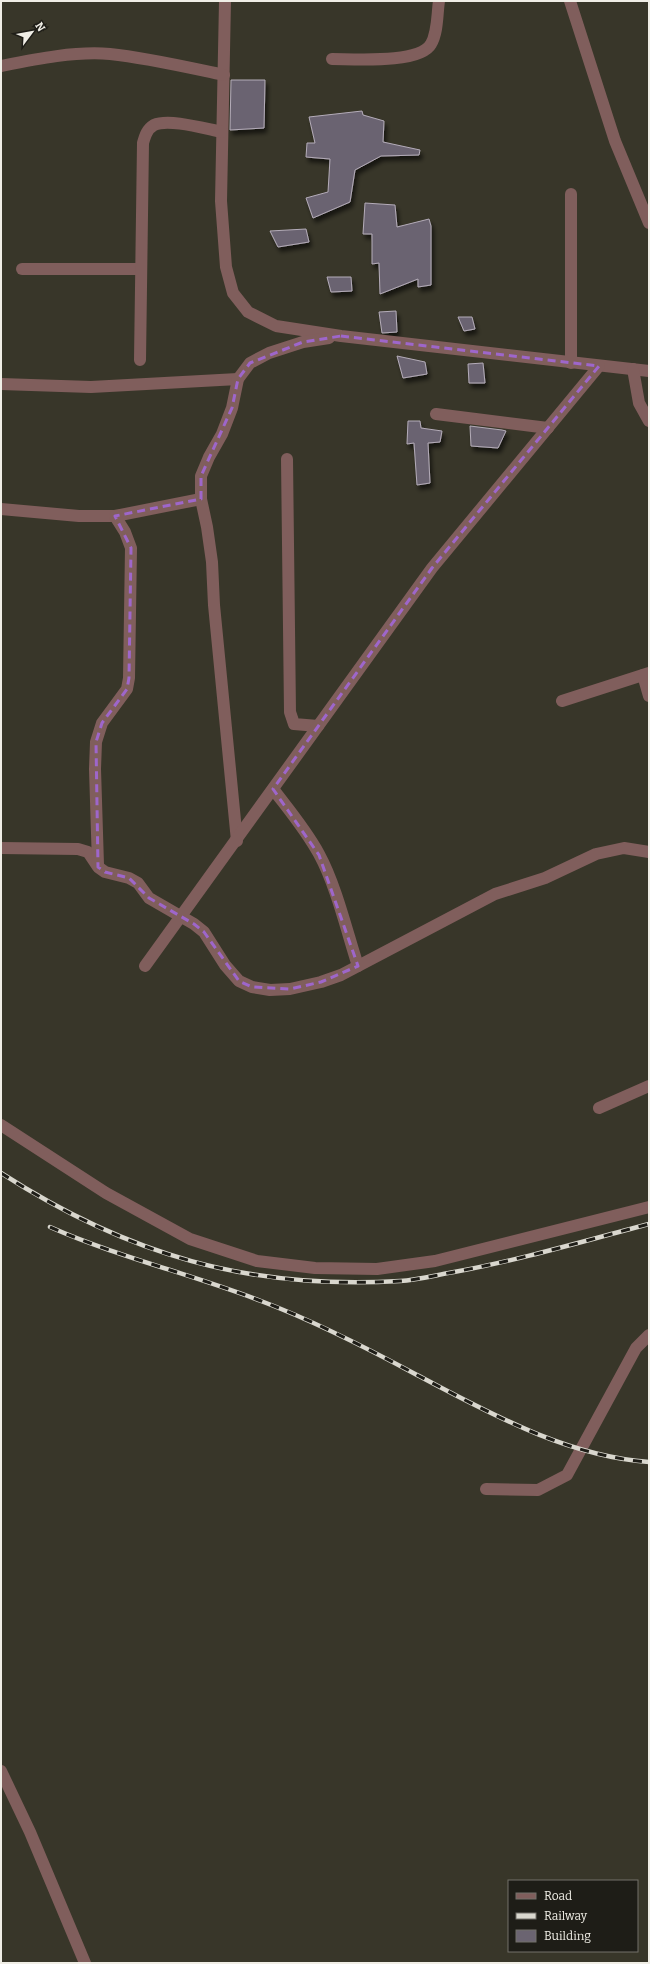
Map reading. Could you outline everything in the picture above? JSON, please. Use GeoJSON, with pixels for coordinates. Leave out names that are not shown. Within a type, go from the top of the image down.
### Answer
{"type":"FeatureCollection","features":[{"type":"Feature","properties":{"kind":"street"},"geometry":{"type":"LineString","coordinates":[[225,1],[222,132],[223,223],[226,267],[233,293],[248,312],[276,326],[340,336],[649,371]]}},
{"type":"Feature","properties":{"kind":"street"},"geometry":{"type":"LineString","coordinates":[[332,59],[400,58],[418,54],[431,45],[436,28],[439,1]]}},
{"type":"Feature","properties":{"kind":"street"},"geometry":{"type":"LineString","coordinates":[[570,1],[615,141],[649,223]]}},
{"type":"Feature","properties":{"kind":"street"},"geometry":{"type":"LineString","coordinates":[[1,66],[65,56],[109,54],[156,61],[224,75]]}},
{"type":"Feature","properties":{"kind":"street"},"geometry":{"type":"LineString","coordinates":[[140,360],[143,143],[146,132],[154,125],[166,122],[222,132]]}},
{"type":"Feature","properties":{"kind":"street"},"geometry":{"type":"LineString","coordinates":[[571,194],[571,363]]}},
{"type":"Feature","properties":{"kind":"street"},"geometry":{"type":"LineString","coordinates":[[22,269],[141,269]]}},
{"type":"Feature","properties":{"kind":"street"},"geometry":{"type":"LineString","coordinates":[[237,840],[216,620],[212,562],[201,499],[201,476],[208,457],[222,434],[232,408],[238,379],[250,363],[269,353],[303,342],[340,336]]}},
{"type":"Feature","properties":{"kind":"street"},"geometry":{"type":"LineString","coordinates":[[145,966],[432,568],[598,366]]}},
{"type":"Feature","properties":{"kind":"street"},"geometry":{"type":"LineString","coordinates":[[633,369],[639,402],[649,421]]}},
{"type":"Feature","properties":{"kind":"street"},"geometry":{"type":"LineString","coordinates":[[1,384],[91,387],[238,379]]}},
{"type":"Feature","properties":{"kind":"street"},"geometry":{"type":"LineString","coordinates":[[436,414],[548,428]]}},
{"type":"Feature","properties":{"kind":"street"},"geometry":{"type":"LineString","coordinates":[[287,459],[290,712],[294,724],[318,726]]}},
{"type":"Feature","properties":{"kind":"street"},"geometry":{"type":"LineString","coordinates":[[1,509],[79,516],[115,516],[201,499]]}},
{"type":"Feature","properties":{"kind":"street"},"geometry":{"type":"LineString","coordinates":[[98,867],[95,769],[96,742],[102,723],[128,689],[129,678],[130,548],[125,532],[115,516]]}},
{"type":"Feature","properties":{"kind":"street"},"geometry":{"type":"LineString","coordinates":[[562,701],[646,674],[649,696]]}},
{"type":"Feature","properties":{"kind":"street"},"geometry":{"type":"LineString","coordinates":[[273,789],[306,833],[319,855],[329,878],[358,966]]}},
{"type":"Feature","properties":{"kind":"street"},"geometry":{"type":"LineString","coordinates":[[1,848],[78,849],[88,852],[98,867],[105,872],[129,878],[138,883],[149,898],[204,932],[239,981],[252,987],[270,990],[290,989],[321,982],[358,966],[477,902],[495,894],[545,878],[596,854],[624,848],[649,852]]}},
{"type":"Feature","properties":{"kind":"street"},"geometry":{"type":"LineString","coordinates":[[599,1108],[649,1086]]}},
{"type":"Feature","properties":{"kind":"street"},"geometry":{"type":"LineString","coordinates":[[1,1125],[106,1194],[190,1239],[257,1261],[271,1263],[315,1268],[378,1269],[435,1261],[649,1207]]}},
{"type":"Feature","properties":{"kind":"street"},"geometry":{"type":"LineString","coordinates":[[486,1489],[538,1490],[567,1475],[636,1348],[649,1335]]}},
{"type":"Feature","properties":{"kind":"street"},"geometry":{"type":"LineString","coordinates":[[1,1771],[30,1832],[85,1963]]}},
{"type":"Feature","properties":{"kind":"highlighted area"},"geometry":{"type":"Polygon","coordinates":[[[341,336],[599,366],[432,568],[273,789],[319,855],[358,966],[321,982],[290,989],[252,987],[239,981],[204,932],[194,924],[149,898],[129,878],[105,872],[98,867],[96,742],[102,723],[127,689],[129,678],[131,548],[115,516],[201,499],[201,476],[232,408],[238,379],[250,363],[303,342],[341,336]]]}},
{"type":"Feature","properties":{"kind":"building"},"geometry":{"type":"Polygon","coordinates":[[[231,80],[265,80],[264,128],[230,130],[231,80]]]}},
{"type":"Feature","properties":{"kind":"building"},"geometry":{"type":"Polygon","coordinates":[[[362,111],[363,115],[384,121],[383,142],[420,150],[419,155],[381,156],[355,170],[350,202],[313,218],[306,198],[328,192],[330,159],[306,157],[307,143],[315,143],[309,117],[362,111]]]}},
{"type":"Feature","properties":{"kind":"building"},"geometry":{"type":"Polygon","coordinates":[[[365,203],[395,205],[397,227],[429,219],[431,226],[431,285],[418,287],[418,279],[380,294],[379,263],[372,264],[372,234],[363,234],[365,203]]]}},
{"type":"Feature","properties":{"kind":"building"},"geometry":{"type":"Polygon","coordinates":[[[306,229],[309,242],[278,247],[270,231],[306,229]]]}},
{"type":"Feature","properties":{"kind":"building"},"geometry":{"type":"Polygon","coordinates":[[[327,277],[351,277],[352,291],[331,292],[327,277]]]}},
{"type":"Feature","properties":{"kind":"building"},"geometry":{"type":"Polygon","coordinates":[[[396,311],[397,332],[382,333],[379,312],[396,311]]]}},
{"type":"Feature","properties":{"kind":"building"},"geometry":{"type":"Polygon","coordinates":[[[458,317],[472,317],[475,329],[464,331],[458,317]]]}},
{"type":"Feature","properties":{"kind":"building"},"geometry":{"type":"Polygon","coordinates":[[[397,356],[425,362],[427,374],[403,378],[397,356]]]}},
{"type":"Feature","properties":{"kind":"building"},"geometry":{"type":"Polygon","coordinates":[[[483,363],[485,383],[469,383],[468,364],[483,363]]]}},
{"type":"Feature","properties":{"kind":"building"},"geometry":{"type":"Polygon","coordinates":[[[408,421],[420,421],[421,428],[442,431],[440,442],[428,443],[430,483],[417,485],[414,443],[407,444],[408,421]]]}},
{"type":"Feature","properties":{"kind":"building"},"geometry":{"type":"Polygon","coordinates":[[[470,426],[506,431],[498,448],[471,446],[470,426]]]}},
{"type":"Feature","properties":{"kind":"railway"},"geometry":{"type":"LineString","coordinates":[[1,1173],[48,1202],[96,1226],[143,1246],[192,1261],[241,1272],[292,1279],[345,1282],[414,1280],[503,1262],[649,1224]]}},
{"type":"Feature","properties":{"kind":"railway"},"geometry":{"type":"LineString","coordinates":[[50,1227],[76,1238],[128,1256],[235,1291],[301,1317],[360,1345],[500,1418],[558,1442],[618,1458],[649,1462]]}}]}
